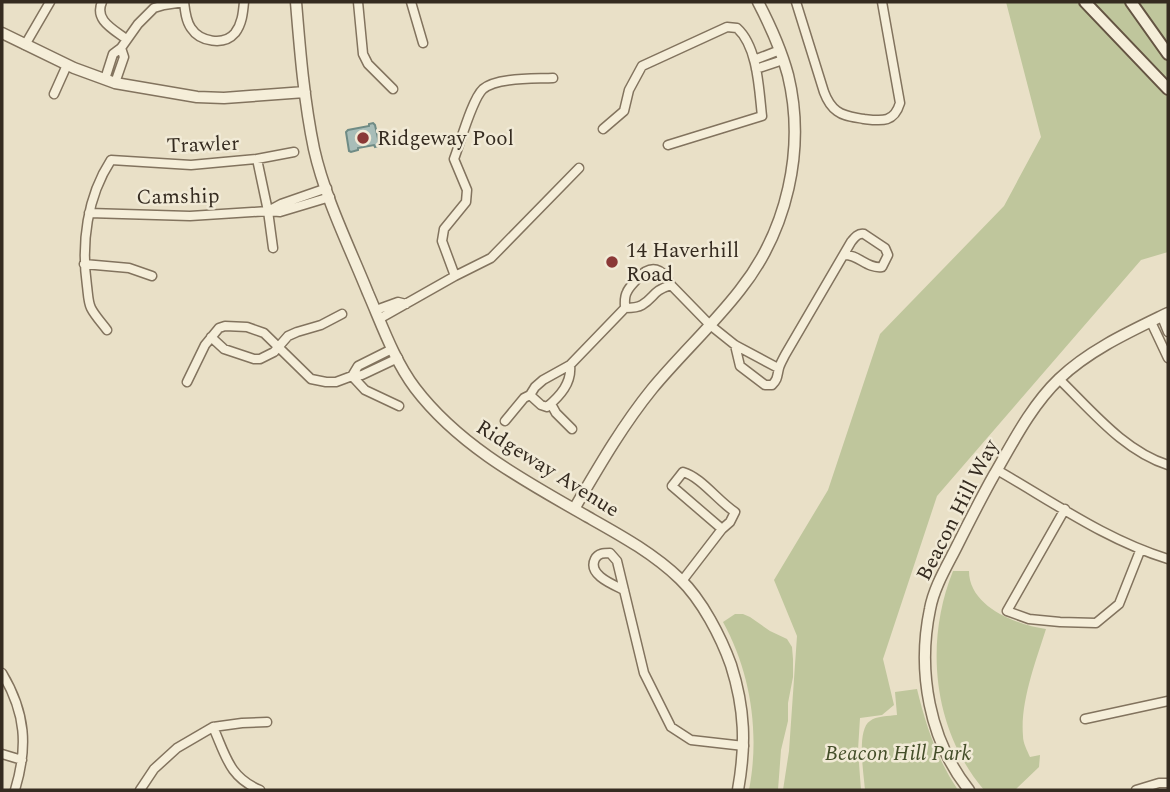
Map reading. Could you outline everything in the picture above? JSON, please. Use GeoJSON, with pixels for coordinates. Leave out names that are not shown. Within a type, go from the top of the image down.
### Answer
{"type":"FeatureCollection","features":[{"type":"Feature","properties":{"kind":"main road"},"geometry":{"type":"LineString","coordinates":[[1085,2],[1168,89]]}},
{"type":"Feature","properties":{"kind":"main road"},"geometry":{"type":"LineString","coordinates":[[1131,2],[1168,54]]}},
{"type":"Feature","properties":{"kind":"street"},"geometry":{"type":"LineString","coordinates":[[28,40],[50,2]]}},
{"type":"Feature","properties":{"kind":"street"},"geometry":{"type":"LineString","coordinates":[[102,2],[99,10],[102,19],[126,39]]}},
{"type":"Feature","properties":{"kind":"street"},"geometry":{"type":"LineString","coordinates":[[110,81],[124,57],[121,48],[151,5],[184,2],[192,30],[200,37],[220,41],[234,35],[240,25],[244,2]]}},
{"type":"Feature","properties":{"kind":"street","name":"Ridgeway Avenue"},"geometry":{"type":"LineString","coordinates":[[296,2],[305,92],[315,150],[328,193],[395,354],[413,386],[454,430],[496,462],[637,545],[682,581],[698,601],[720,638],[735,679],[743,721],[744,746],[738,790]]}},
{"type":"Feature","properties":{"kind":"street"},"geometry":{"type":"LineString","coordinates":[[358,2],[363,54],[368,64],[393,89]]}},
{"type":"Feature","properties":{"kind":"street"},"geometry":{"type":"LineString","coordinates":[[411,2],[423,43]]}},
{"type":"Feature","properties":{"kind":"street"},"geometry":{"type":"LineString","coordinates":[[574,509],[638,407],[740,290],[771,241],[785,202],[791,174],[793,104],[782,55],[758,2]]}},
{"type":"Feature","properties":{"kind":"street"},"geometry":{"type":"LineString","coordinates":[[796,2],[830,104],[840,113],[852,117],[882,121],[895,114],[900,99],[882,2]]}},
{"type":"Feature","properties":{"kind":"street"},"geometry":{"type":"LineString","coordinates":[[603,129],[622,113],[640,68],[727,27],[737,28],[743,35],[755,65],[762,116],[668,145]]}},
{"type":"Feature","properties":{"kind":"street"},"geometry":{"type":"LineString","coordinates":[[2,33],[28,40],[65,64],[110,81],[198,97],[305,92]]}},
{"type":"Feature","properties":{"kind":"street"},"geometry":{"type":"LineString","coordinates":[[755,65],[782,55]]}},
{"type":"Feature","properties":{"kind":"street"},"geometry":{"type":"LineString","coordinates":[[52,92],[65,64]]}},
{"type":"Feature","properties":{"kind":"street"},"geometry":{"type":"LineString","coordinates":[[455,276],[442,241],[444,229],[466,202],[467,190],[454,159],[470,113],[483,89],[500,81],[553,78]]}},
{"type":"Feature","properties":{"kind":"street","name":"Trawler"},"geometry":{"type":"LineString","coordinates":[[89,213],[102,175],[111,160],[191,165],[257,159],[294,152]]}},
{"type":"Feature","properties":{"kind":"street"},"geometry":{"type":"LineString","coordinates":[[257,159],[273,248]]}},
{"type":"Feature","properties":{"kind":"street"},"geometry":{"type":"LineString","coordinates":[[377,315],[398,302],[406,304],[491,258],[579,169]]}},
{"type":"Feature","properties":{"kind":"street","name":"Camship"},"geometry":{"type":"LineString","coordinates":[[89,213],[190,216],[268,211],[281,204],[328,193]]}},
{"type":"Feature","properties":{"kind":"street"},"geometry":{"type":"LineString","coordinates":[[89,213],[84,264],[90,306],[107,330]]}},
{"type":"Feature","properties":{"kind":"street"},"geometry":{"type":"LineString","coordinates":[[735,345],[740,366],[765,385],[772,385],[779,375],[778,368],[851,242],[856,236],[861,234],[885,248],[888,256],[881,267],[874,268],[850,255],[844,255]]}},
{"type":"Feature","properties":{"kind":"street"},"geometry":{"type":"LineString","coordinates":[[84,264],[129,268],[152,276]]}},
{"type":"Feature","properties":{"kind":"street"},"geometry":{"type":"LineString","coordinates":[[625,308],[627,290],[642,273],[655,269],[667,277],[671,285],[710,325],[735,345],[778,368]]}},
{"type":"Feature","properties":{"kind":"street"},"geometry":{"type":"LineString","coordinates":[[505,421],[535,387],[570,365],[625,308],[644,304],[660,288],[671,285]]}},
{"type":"Feature","properties":{"kind":"street"},"geometry":{"type":"LineString","coordinates":[[211,337],[224,349],[260,359],[270,355],[288,336],[321,325],[342,314]]}},
{"type":"Feature","properties":{"kind":"street"},"geometry":{"type":"LineString","coordinates":[[1165,315],[1168,332]]}},
{"type":"Feature","properties":{"kind":"street","name":"Beacon Hill Way"},"geometry":{"type":"LineString","coordinates":[[969,790],[954,768],[937,732],[927,695],[925,650],[930,607],[943,574],[1021,427],[1040,401],[1059,379],[1091,354],[1165,315]]}},
{"type":"Feature","properties":{"kind":"street"},"geometry":{"type":"LineString","coordinates":[[1151,322],[1168,358]]}},
{"type":"Feature","properties":{"kind":"street"},"geometry":{"type":"LineString","coordinates":[[187,382],[199,355],[211,337],[219,328],[225,326],[240,326],[264,333],[312,379],[326,382],[336,382],[352,376],[358,366],[395,354]]}},
{"type":"Feature","properties":{"kind":"street"},"geometry":{"type":"LineString","coordinates":[[530,395],[541,405],[547,407],[551,404],[566,385],[571,371],[570,365]]}},
{"type":"Feature","properties":{"kind":"street"},"geometry":{"type":"LineString","coordinates":[[352,376],[365,390],[399,406]]}},
{"type":"Feature","properties":{"kind":"street"},"geometry":{"type":"LineString","coordinates":[[1059,379],[1140,454],[1168,465]]}},
{"type":"Feature","properties":{"kind":"street"},"geometry":{"type":"LineString","coordinates":[[551,404],[572,429]]}},
{"type":"Feature","properties":{"kind":"street"},"geometry":{"type":"LineString","coordinates":[[997,470],[1106,534],[1140,551],[1168,559]]}},
{"type":"Feature","properties":{"kind":"street"},"geometry":{"type":"LineString","coordinates":[[682,581],[730,522],[735,512],[724,506],[691,474],[683,472],[672,486],[722,529]]}},
{"type":"Feature","properties":{"kind":"street"},"geometry":{"type":"LineString","coordinates":[[1065,509],[1007,611],[1029,619],[1096,622],[1119,604],[1140,551]]}},
{"type":"Feature","properties":{"kind":"street"},"geometry":{"type":"LineString","coordinates":[[624,590],[598,574],[594,566],[598,556],[610,553],[619,566],[644,673],[671,727],[691,740],[744,746]]}},
{"type":"Feature","properties":{"kind":"street"},"geometry":{"type":"LineString","coordinates":[[2,673],[17,705],[23,731],[22,760],[15,790]]}},
{"type":"Feature","properties":{"kind":"street"},"geometry":{"type":"LineString","coordinates":[[1085,719],[1168,701]]}},
{"type":"Feature","properties":{"kind":"street"},"geometry":{"type":"LineString","coordinates":[[140,790],[154,769],[177,748],[213,727],[267,722]]}},
{"type":"Feature","properties":{"kind":"street"},"geometry":{"type":"LineString","coordinates":[[213,727],[234,772],[244,782],[260,790]]}},
{"type":"Feature","properties":{"kind":"street"},"geometry":{"type":"LineString","coordinates":[[2,754],[22,760]]}},
{"type":"Feature","properties":{"kind":"street"},"geometry":{"type":"LineString","coordinates":[[1136,790],[1158,783],[1168,783]]}},
{"type":"Feature","properties":{"kind":"green space"},"geometry":{"type":"Polygon","coordinates":[[[1006,2],[1168,2],[1168,252],[1141,260],[937,496],[883,659],[894,705],[882,715],[860,718],[858,750],[861,790],[783,790],[789,751],[797,636],[774,580],[828,490],[880,334],[1004,206],[1041,137],[1006,2]]]}},
{"type":"Feature","properties":{"kind":"green space"},"geometry":{"type":"Polygon","coordinates":[[[953,571],[969,571],[971,584],[977,595],[997,612],[1022,623],[1046,629],[1030,682],[1023,723],[1025,746],[1030,757],[1040,755],[1039,767],[1015,790],[984,790],[954,741],[944,713],[939,685],[938,627],[953,571]]]}},
{"type":"Feature","properties":{"kind":"green space"},"geometry":{"type":"Polygon","coordinates":[[[735,614],[750,617],[787,639],[792,647],[793,677],[788,721],[781,750],[778,790],[749,790],[754,747],[751,704],[740,662],[723,622],[735,614]]]}},
{"type":"Feature","properties":{"kind":"green space","name":"Beacon Hill Park"},"geometry":{"type":"Polygon","coordinates":[[[917,689],[933,742],[958,790],[865,790],[862,743],[866,726],[876,718],[897,715],[895,692],[917,689]]]}},
{"type":"Feature","properties":{"kind":"water","name":"Ridgeway Pool"},"geometry":{"type":"Polygon","coordinates":[[[373,123],[378,146],[349,151],[346,132],[373,123]]]}},
{"type":"Feature","properties":{"kind":"place","name":"Ridgeway Pool"},"geometry":{"type":"Point","coordinates":[363,138]}},
{"type":"Feature","properties":{"kind":"place","name":"14 Haverhill Road"},"geometry":{"type":"Point","coordinates":[612,262]}}]}
